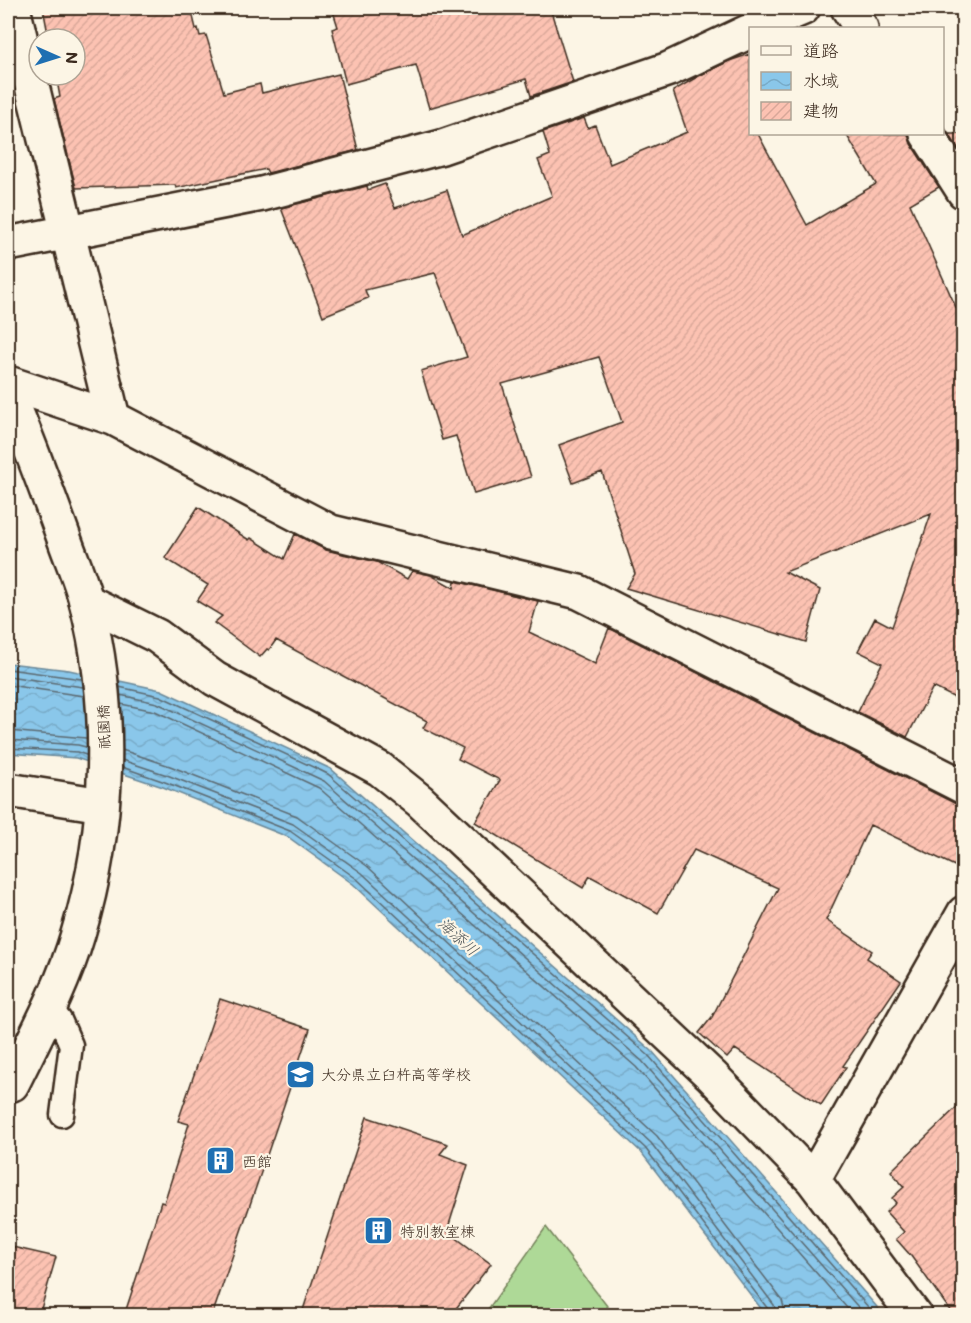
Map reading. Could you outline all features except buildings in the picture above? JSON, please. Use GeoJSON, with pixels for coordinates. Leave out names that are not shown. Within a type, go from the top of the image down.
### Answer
{"type":"FeatureCollection","features":[{"type":"Feature","properties":{"kind":"street"},"geometry":{"type":"LineString","coordinates":[[13,8],[113,418]]}},
{"type":"Feature","properties":{"kind":"street"},"geometry":{"type":"LineString","coordinates":[[759,22],[803,8]]}},
{"type":"Feature","properties":{"kind":"street"},"geometry":{"type":"LineString","coordinates":[[848,8],[860,27]]}},
{"type":"Feature","properties":{"kind":"street"},"geometry":{"type":"LineString","coordinates":[[8,244],[262,195],[442,147],[669,69],[749,27]]}},
{"type":"Feature","properties":{"kind":"street"},"geometry":{"type":"LineString","coordinates":[[928,135],[963,192]]}},
{"type":"Feature","properties":{"kind":"street"},"geometry":{"type":"LineString","coordinates":[[8,383],[113,418],[331,532],[579,592],[963,787]]}},
{"type":"Feature","properties":{"kind":"street","name":"祇園橋"},"geometry":{"type":"LineString","coordinates":[[8,393],[36,458],[86,601],[98,665],[104,719],[103,797],[95,867],[78,934],[49,1006],[10,1088]]}},
{"type":"Feature","properties":{"kind":"street"},"geometry":{"type":"LineString","coordinates":[[86,601],[157,636],[215,679],[380,769],[420,801],[712,1076],[813,1180],[915,1316]]}},
{"type":"Feature","properties":{"kind":"street"},"geometry":{"type":"LineString","coordinates":[[8,790],[103,797]]}},
{"type":"Feature","properties":{"kind":"street"},"geometry":{"type":"LineString","coordinates":[[813,1180],[961,924]]}},
{"type":"Feature","properties":{"kind":"lane"},"geometry":{"type":"LineString","coordinates":[[49,1006],[60,1020],[71,1045],[62,1114]]}},
{"type":"Feature","properties":{"kind":"green space"},"geometry":{"type":"Polygon","coordinates":[[[546,1227],[614,1315],[484,1315],[546,1227]]]}},
{"type":"Feature","properties":{"kind":"water","name":"海添川"},"geometry":{"type":"Polygon","coordinates":[[[8,663],[69,670],[161,690],[331,769],[652,1051],[884,1315],[766,1315],[641,1152],[353,884],[288,837],[163,787],[76,758],[8,753],[8,663]]]}},
{"type":"Feature","properties":{"kind":"place","name":"大分県立臼杵高等学校"},"geometry":{"type":"Point","coordinates":[300,1074]}},
{"type":"Feature","properties":{"kind":"place","name":"西館"},"geometry":{"type":"Point","coordinates":[221,1161]}},
{"type":"Feature","properties":{"kind":"place","name":"特別教室棟"},"geometry":{"type":"Point","coordinates":[379,1231]}}]}
